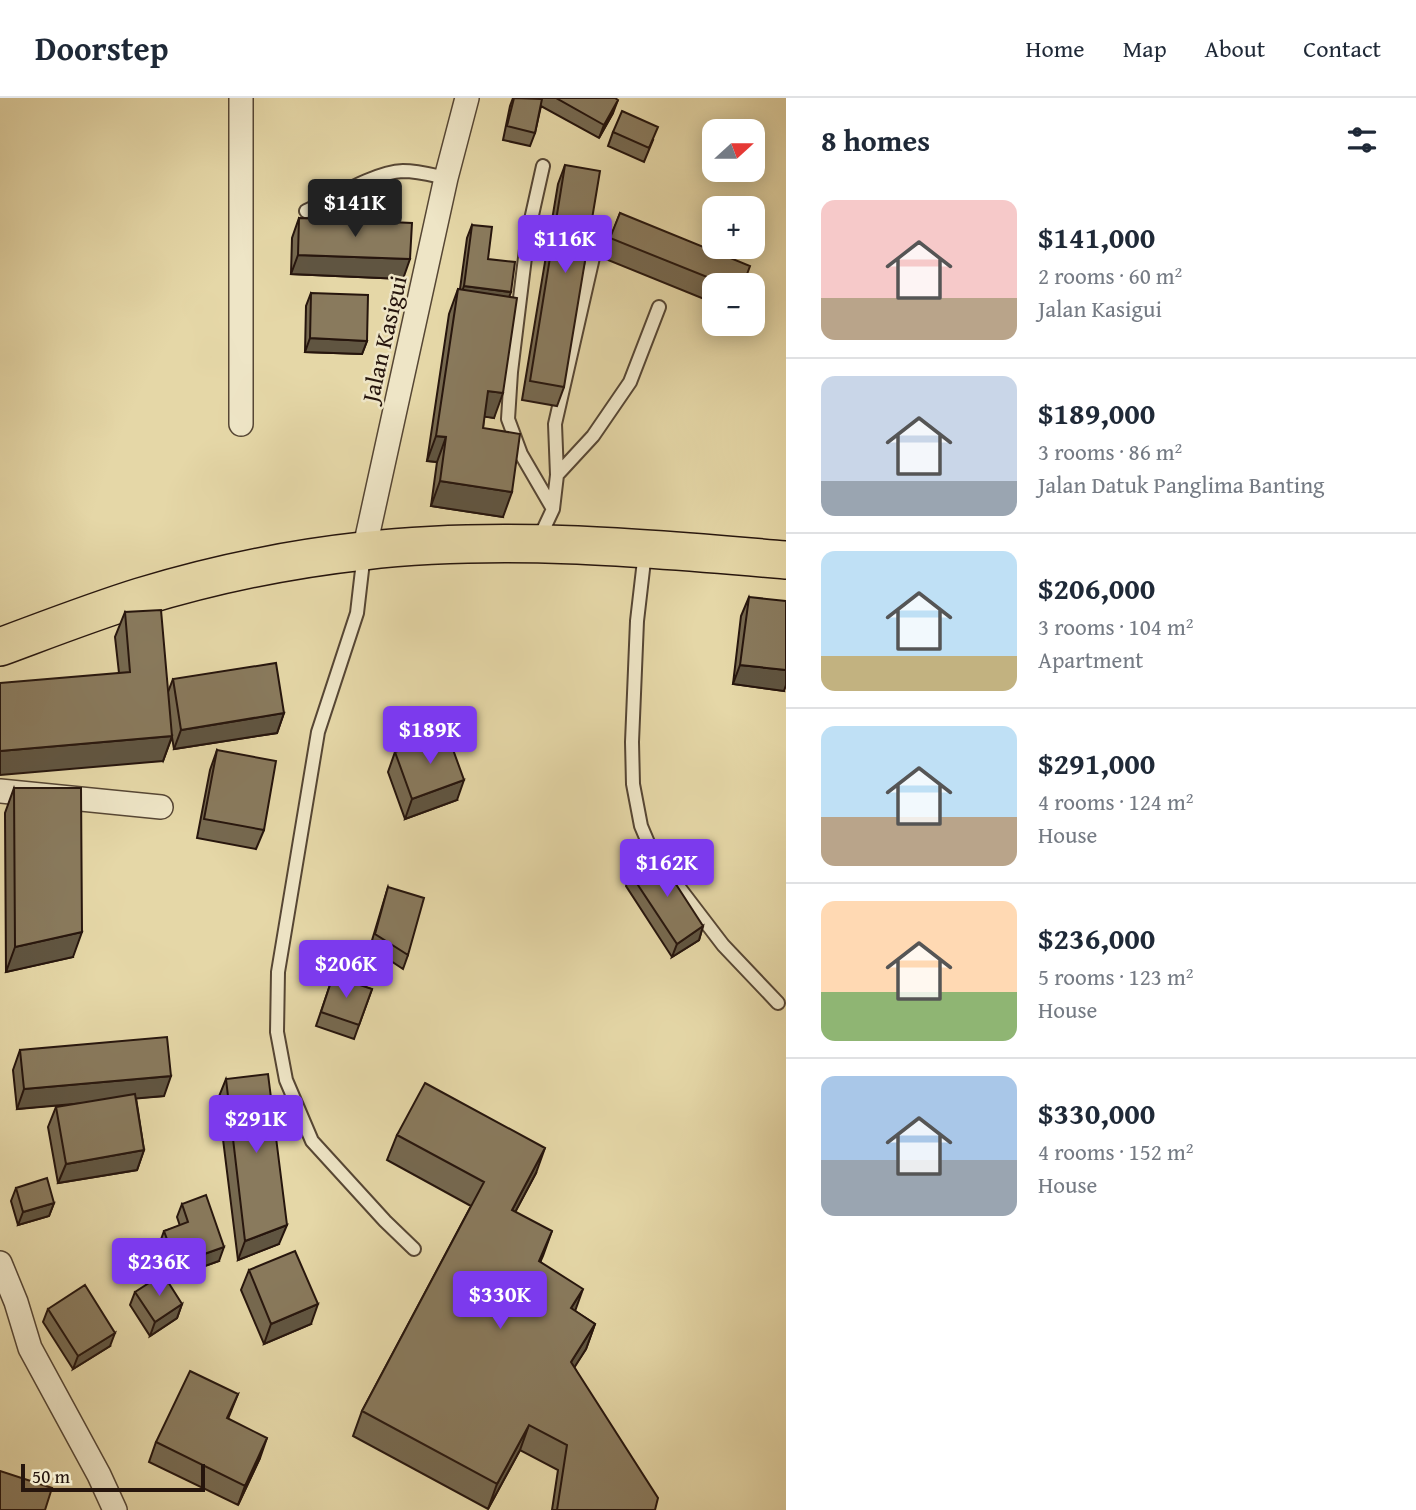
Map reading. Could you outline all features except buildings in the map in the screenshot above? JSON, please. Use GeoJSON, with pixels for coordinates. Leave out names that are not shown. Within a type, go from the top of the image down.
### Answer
{"type":"FeatureCollection","features":[{"type":"Feature","properties":{"kind":"main road"},"geometry":{"type":"LineString","coordinates":[[0,647],[104,609],[180,586],[306,559],[364,551],[455,545],[537,544],[645,548],[786,560]]}},
{"type":"Feature","properties":{"kind":"street"},"geometry":{"type":"LineString","coordinates":[[241,98],[241,424]]}},
{"type":"Feature","properties":{"kind":"street","name":"Jalan Kasigui"},"geometry":{"type":"LineString","coordinates":[[364,551],[446,178],[467,98]]}},
{"type":"Feature","properties":{"kind":"street"},"geometry":{"type":"LineString","coordinates":[[0,791],[161,807]]}},
{"type":"Feature","properties":{"kind":"street"},"geometry":{"type":"LineString","coordinates":[[0,1263],[16,1302],[30,1348],[115,1510]]}},
{"type":"Feature","properties":{"kind":"lane"},"geometry":{"type":"LineString","coordinates":[[543,166],[528,233],[508,419],[521,454],[553,509]]}},
{"type":"Feature","properties":{"kind":"lane"},"geometry":{"type":"LineString","coordinates":[[306,212],[372,180],[399,171],[446,178]]}},
{"type":"Feature","properties":{"kind":"lane"},"geometry":{"type":"LineString","coordinates":[[537,544],[553,509],[557,475],[555,424],[597,240]]}},
{"type":"Feature","properties":{"kind":"lane"},"geometry":{"type":"LineString","coordinates":[[557,475],[593,436],[630,382],[659,307]]}},
{"type":"Feature","properties":{"kind":"lane"},"geometry":{"type":"LineString","coordinates":[[645,548],[637,634],[632,743],[633,783],[641,826],[652,852],[723,945],[778,1003]]}},
{"type":"Feature","properties":{"kind":"lane"},"geometry":{"type":"LineString","coordinates":[[364,551],[357,613],[318,732],[278,972],[277,1032],[286,1080],[312,1141],[414,1249]]}}]}
